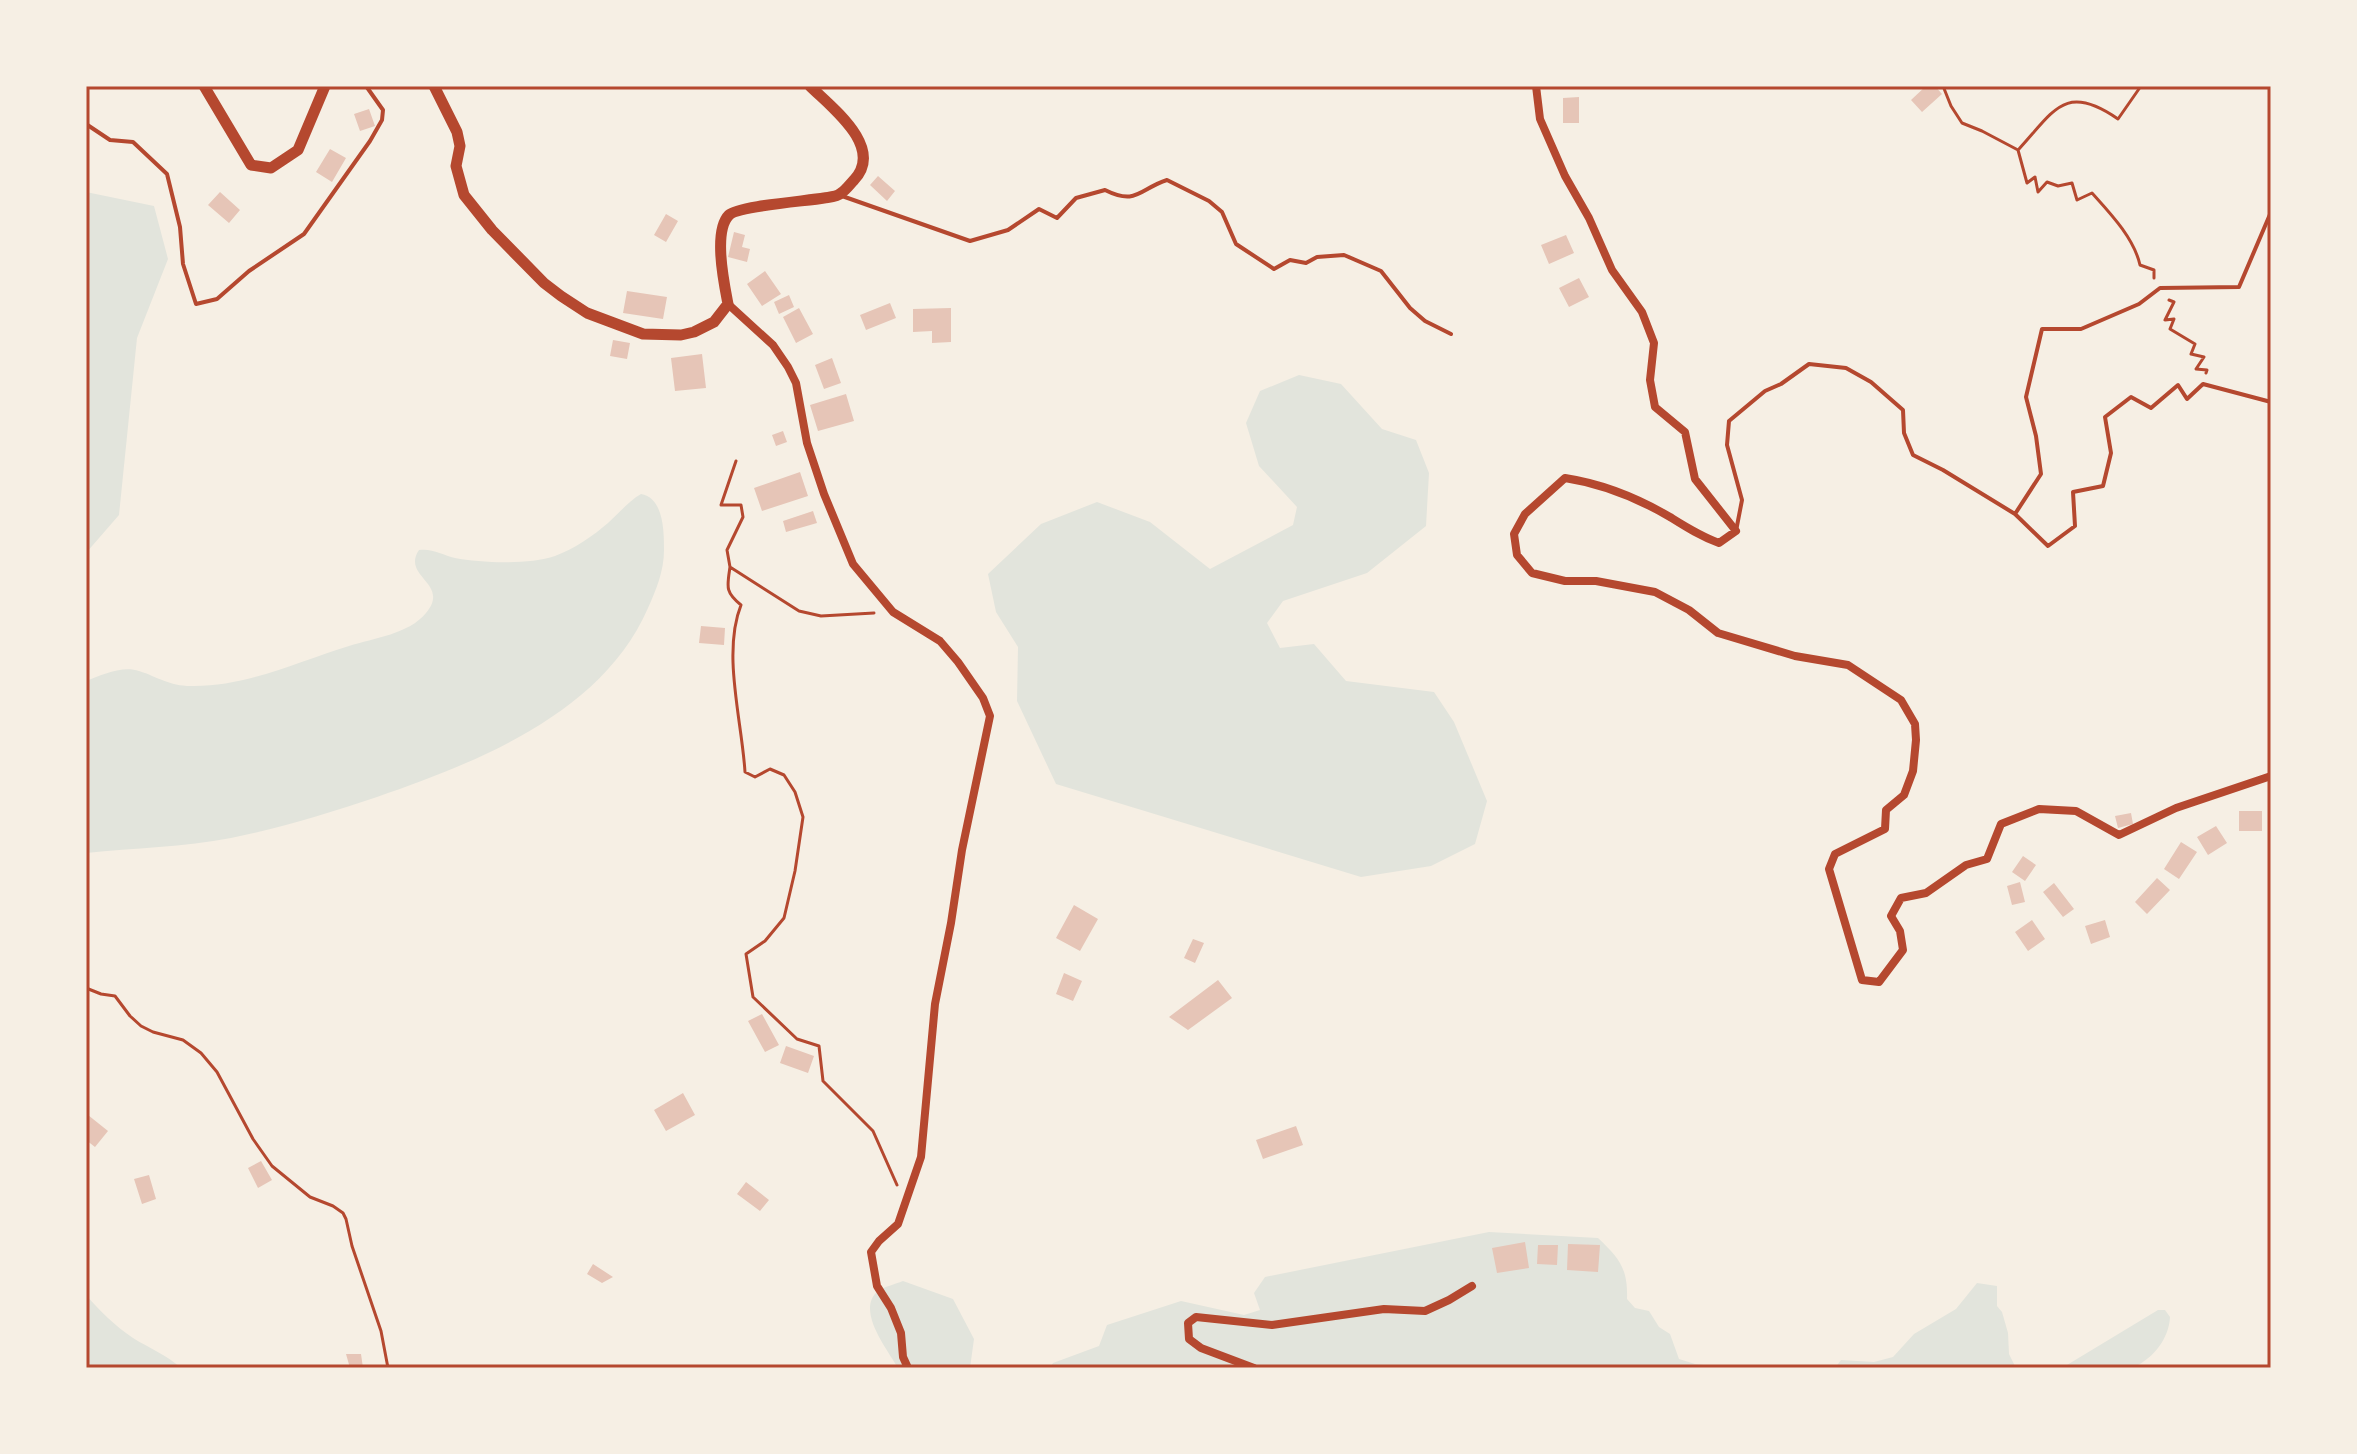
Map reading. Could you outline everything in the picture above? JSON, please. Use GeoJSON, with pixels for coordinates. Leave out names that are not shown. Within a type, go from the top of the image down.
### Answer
{"type":"FeatureCollection","features":[{"type":"Feature","properties":{"kind":"main road"},"geometry":{"type":"LineString","coordinates":[[204,86],[251,165],[271,168],[298,150],[325,86]]}},
{"type":"Feature","properties":{"kind":"main road"},"geometry":{"type":"LineString","coordinates":[[434,86],[457,132],[460,146],[456,166],[464,195],[492,230],[544,283],[587,313],[643,334],[681,335],[714,322],[728,304],[722,277],[721,240],[726,217],[736,209],[839,195],[860,174],[863,157],[856,133],[841,114],[810,86]]}},
{"type":"Feature","properties":{"kind":"street"},"geometry":{"type":"LineString","coordinates":[[1536,86],[1540,119],[1565,176],[1589,218],[1612,270],[1642,312],[1654,343],[1650,380],[1655,407],[1685,432],[1695,479],[1736,531],[1719,543],[1696,534],[1627,495],[1596,483],[1565,478],[1525,514],[1514,534],[1517,555],[1532,573],[1565,581],[1596,581],[1655,592],[1689,610],[1718,633],[1795,656],[1848,665],[1901,700],[1915,724],[1916,740],[1913,771],[1904,795],[1886,810],[1885,829],[1835,854],[1829,869],[1862,980],[1879,982],[1903,950],[1900,931],[1891,916],[1901,898],[1926,893],[1966,865],[1987,859],[2001,824],[2039,809],[2076,811],[2119,835],[2176,808],[2271,776]]}},
{"type":"Feature","properties":{"kind":"street"},"geometry":{"type":"LineString","coordinates":[[728,304],[773,345],[796,383],[807,443],[853,564],[893,612],[940,641],[983,698],[990,716],[935,1004],[921,1157],[898,1224],[871,1252],[877,1286],[891,1308],[901,1333],[903,1357],[908,1368]]}},
{"type":"Feature","properties":{"kind":"street"},"geometry":{"type":"LineString","coordinates":[[1254,1368],[1201,1348],[1189,1339],[1188,1323],[1196,1317],[1272,1325],[1384,1309],[1425,1311],[1472,1286]]}},
{"type":"Feature","properties":{"kind":"lane"},"geometry":{"type":"LineString","coordinates":[[86,124],[110,140],[133,142],[167,174],[180,227],[183,264],[196,304],[217,299],[249,271],[304,234],[382,120],[383,110],[366,86]]}},
{"type":"Feature","properties":{"kind":"lane"},"geometry":{"type":"LineString","coordinates":[[839,195],[970,241],[1008,230],[1039,209],[1057,218],[1076,198],[1105,190],[1120,198],[1139,196],[1152,185],[1167,180],[1209,201],[1222,212],[1236,244],[1274,269],[1290,260],[1306,263],[1317,257],[1344,255],[1381,271],[1410,308],[1425,321],[1451,334]]}},
{"type":"Feature","properties":{"kind":"lane"},"geometry":{"type":"LineString","coordinates":[[2015,514],[2041,474],[2026,397],[2042,329],[2081,329],[2139,304],[2160,288],[2239,287],[2271,212]]}},
{"type":"Feature","properties":{"kind":"lane"},"geometry":{"type":"LineString","coordinates":[[1736,531],[1742,500],[1727,445],[1729,421],[1765,391],[1781,384],[1809,364],[1846,368],[1871,382],[1903,410],[1904,433],[1913,455],[2015,514],[2048,546],[2075,526],[2073,492],[2103,486],[2111,453],[2105,417],[2131,397],[2151,408],[2178,385],[2187,399],[2203,384],[2271,402]]}},
{"type":"Feature","properties":{"kind":"path"},"geometry":{"type":"LineString","coordinates":[[1943,86],[1962,123],[2018,150],[2027,183],[2035,177],[2038,192],[2047,182],[2058,186],[2072,183],[2077,200],[2092,193],[2121,228],[2138,254],[2140,265],[2154,270],[2152,276],[2165,298],[2174,302],[2165,320],[2174,319],[2170,329],[2195,344],[2191,354],[2204,357],[2196,369],[2207,370],[2203,384]]}},
{"type":"Feature","properties":{"kind":"path"},"geometry":{"type":"LineString","coordinates":[[2018,150],[2059,105],[2080,100],[2118,119],[2141,86]]}},
{"type":"Feature","properties":{"kind":"path"},"geometry":{"type":"LineString","coordinates":[[736,461],[721,505],[741,505],[743,517],[727,550],[730,567],[727,587],[731,597],[741,605],[735,621],[734,673],[745,772],[755,777],[770,769],[784,775],[795,792],[803,817],[784,918],[765,941],[746,954],[753,997],[797,1039],[819,1046],[823,1081],[873,1131],[906,1203]]}},
{"type":"Feature","properties":{"kind":"path"},"geometry":{"type":"LineString","coordinates":[[730,567],[783,603],[810,614],[893,612]]}},
{"type":"Feature","properties":{"kind":"path"},"geometry":{"type":"LineString","coordinates":[[86,988],[115,996],[141,1026],[183,1040],[201,1053],[217,1072],[253,1139],[272,1166],[310,1197],[343,1213],[381,1331],[388,1368]]}},
{"type":"Feature","properties":{"kind":"shaded area"},"geometry":{"type":"Polygon","coordinates":[[[86,192],[154,206],[168,259],[137,338],[119,515],[86,553],[86,192]]]}},
{"type":"Feature","properties":{"kind":"shaded area"},"geometry":{"type":"Polygon","coordinates":[[[1299,375],[1341,384],[1382,429],[1416,440],[1429,473],[1426,526],[1367,573],[1283,601],[1267,623],[1280,648],[1314,644],[1346,681],[1434,692],[1454,722],[1487,801],[1475,844],[1431,866],[1361,877],[1056,784],[1017,701],[1018,647],[996,612],[988,574],[1041,524],[1097,502],[1150,522],[1210,569],[1293,525],[1297,507],[1259,466],[1246,423],[1260,391],[1299,375]]]}},
{"type":"Feature","properties":{"kind":"shaded area"},"geometry":{"type":"Polygon","coordinates":[[[641,494],[654,502],[664,534],[663,565],[648,608],[627,645],[600,677],[568,705],[533,729],[455,768],[359,803],[286,825],[213,841],[86,853],[86,681],[133,669],[183,686],[232,682],[390,634],[419,620],[432,603],[430,587],[416,567],[419,550],[478,561],[544,559],[590,537],[641,494]]]}},
{"type":"Feature","properties":{"kind":"shaded area"},"geometry":{"type":"Polygon","coordinates":[[[1489,1232],[1598,1238],[1621,1264],[1627,1299],[1635,1308],[1649,1311],[1659,1327],[1670,1334],[1679,1359],[1730,1368],[1050,1368],[1053,1363],[1099,1346],[1107,1325],[1181,1301],[1244,1315],[1260,1310],[1254,1293],[1265,1277],[1489,1232]]]}},
{"type":"Feature","properties":{"kind":"shaded area"},"geometry":{"type":"Polygon","coordinates":[[[903,1281],[953,1299],[974,1339],[970,1368],[898,1368],[881,1341],[870,1309],[878,1291],[903,1281]]]}},
{"type":"Feature","properties":{"kind":"shaded area"},"geometry":{"type":"Polygon","coordinates":[[[1977,1283],[1997,1286],[1997,1306],[2002,1312],[2008,1333],[2009,1354],[2016,1368],[1835,1368],[1841,1360],[1874,1362],[1893,1357],[1914,1334],[1956,1309],[1977,1283]]]}},
{"type":"Feature","properties":{"kind":"shaded area"},"geometry":{"type":"Polygon","coordinates":[[[86,1295],[126,1333],[181,1368],[86,1368],[86,1295]]]}},
{"type":"Feature","properties":{"kind":"shaded area"},"geometry":{"type":"Polygon","coordinates":[[[2158,1310],[2165,1310],[2170,1317],[2167,1332],[2159,1346],[2141,1363],[2120,1369],[2062,1368],[2158,1310]]]}},
{"type":"Feature","properties":{"kind":"building"},"geometry":{"type":"Polygon","coordinates":[[[1926,86],[1935,86],[1942,94],[1922,112],[1911,100],[1926,86]]]}},
{"type":"Feature","properties":{"kind":"building"},"geometry":{"type":"Polygon","coordinates":[[[1579,97],[1579,123],[1563,123],[1563,98],[1579,97]]]}},
{"type":"Feature","properties":{"kind":"building"},"geometry":{"type":"Polygon","coordinates":[[[369,109],[375,126],[360,131],[354,114],[369,109]]]}},
{"type":"Feature","properties":{"kind":"building"},"geometry":{"type":"Polygon","coordinates":[[[330,149],[346,158],[332,182],[316,172],[330,149]]]}},
{"type":"Feature","properties":{"kind":"building"},"geometry":{"type":"Polygon","coordinates":[[[878,176],[895,191],[887,201],[870,185],[878,176]]]}},
{"type":"Feature","properties":{"kind":"building"},"geometry":{"type":"Polygon","coordinates":[[[220,192],[240,210],[229,223],[208,205],[220,192]]]}},
{"type":"Feature","properties":{"kind":"building"},"geometry":{"type":"Polygon","coordinates":[[[666,214],[678,221],[666,242],[654,235],[666,214]]]}},
{"type":"Feature","properties":{"kind":"building"},"geometry":{"type":"Polygon","coordinates":[[[734,232],[745,235],[742,247],[750,249],[747,262],[728,257],[734,232]]]}},
{"type":"Feature","properties":{"kind":"building"},"geometry":{"type":"Polygon","coordinates":[[[1566,235],[1574,253],[1549,264],[1541,245],[1566,235]]]}},
{"type":"Feature","properties":{"kind":"building"},"geometry":{"type":"Polygon","coordinates":[[[765,271],[781,294],[762,306],[747,284],[765,271]]]}},
{"type":"Feature","properties":{"kind":"building"},"geometry":{"type":"Polygon","coordinates":[[[1579,278],[1589,297],[1569,307],[1559,288],[1579,278]]]}},
{"type":"Feature","properties":{"kind":"building"},"geometry":{"type":"Polygon","coordinates":[[[627,291],[667,297],[663,319],[623,313],[627,291]]]}},
{"type":"Feature","properties":{"kind":"building"},"geometry":{"type":"Polygon","coordinates":[[[789,295],[794,307],[779,314],[774,302],[789,295]]]}},
{"type":"Feature","properties":{"kind":"building"},"geometry":{"type":"Polygon","coordinates":[[[890,303],[896,318],[866,330],[860,315],[890,303]]]}},
{"type":"Feature","properties":{"kind":"building"},"geometry":{"type":"Polygon","coordinates":[[[799,308],[813,334],[796,343],[783,317],[799,308]]]}},
{"type":"Feature","properties":{"kind":"building"},"geometry":{"type":"Polygon","coordinates":[[[951,308],[951,342],[932,343],[932,331],[913,332],[913,309],[951,308]]]}},
{"type":"Feature","properties":{"kind":"building"},"geometry":{"type":"Polygon","coordinates":[[[613,340],[630,343],[627,359],[610,356],[613,340]]]}},
{"type":"Feature","properties":{"kind":"building"},"geometry":{"type":"Polygon","coordinates":[[[702,354],[706,388],[675,391],[671,358],[702,354]]]}},
{"type":"Feature","properties":{"kind":"building"},"geometry":{"type":"Polygon","coordinates":[[[832,358],[841,383],[824,389],[815,365],[832,358]]]}},
{"type":"Feature","properties":{"kind":"building"},"geometry":{"type":"Polygon","coordinates":[[[846,394],[854,421],[818,431],[810,405],[846,394]]]}},
{"type":"Feature","properties":{"kind":"building"},"geometry":{"type":"Polygon","coordinates":[[[783,431],[787,442],[776,446],[772,435],[783,431]]]}},
{"type":"Feature","properties":{"kind":"building"},"geometry":{"type":"Polygon","coordinates":[[[800,472],[808,496],[762,511],[754,488],[800,472]]]}},
{"type":"Feature","properties":{"kind":"building"},"geometry":{"type":"Polygon","coordinates":[[[813,511],[817,523],[786,532],[783,521],[813,511]]]}},
{"type":"Feature","properties":{"kind":"building"},"geometry":{"type":"Polygon","coordinates":[[[701,626],[725,628],[724,645],[699,643],[701,626]]]}},
{"type":"Feature","properties":{"kind":"building"},"geometry":{"type":"Polygon","coordinates":[[[2239,811],[2262,811],[2262,831],[2239,831],[2239,811]]]}},
{"type":"Feature","properties":{"kind":"building"},"geometry":{"type":"Polygon","coordinates":[[[2131,813],[2133,824],[2118,828],[2115,816],[2131,813]]]}},
{"type":"Feature","properties":{"kind":"building"},"geometry":{"type":"Polygon","coordinates":[[[2216,826],[2227,843],[2208,855],[2197,837],[2216,826]]]}},
{"type":"Feature","properties":{"kind":"building"},"geometry":{"type":"Polygon","coordinates":[[[2181,842],[2197,852],[2179,879],[2164,869],[2181,842]]]}},
{"type":"Feature","properties":{"kind":"building"},"geometry":{"type":"Polygon","coordinates":[[[2023,856],[2036,865],[2025,881],[2012,872],[2023,856]]]}},
{"type":"Feature","properties":{"kind":"building"},"geometry":{"type":"Polygon","coordinates":[[[2157,878],[2170,890],[2147,914],[2135,902],[2157,878]]]}},
{"type":"Feature","properties":{"kind":"building"},"geometry":{"type":"Polygon","coordinates":[[[2020,882],[2025,902],[2012,905],[2007,886],[2020,882]]]}},
{"type":"Feature","properties":{"kind":"building"},"geometry":{"type":"Polygon","coordinates":[[[2054,883],[2074,909],[2063,917],[2043,892],[2054,883]]]}},
{"type":"Feature","properties":{"kind":"building"},"geometry":{"type":"Polygon","coordinates":[[[1074,905],[1098,919],[1080,951],[1056,938],[1074,905]]]}},
{"type":"Feature","properties":{"kind":"building"},"geometry":{"type":"Polygon","coordinates":[[[2032,920],[2045,939],[2028,951],[2015,932],[2032,920]]]}},
{"type":"Feature","properties":{"kind":"building"},"geometry":{"type":"Polygon","coordinates":[[[2105,920],[2110,937],[2091,944],[2085,926],[2105,920]]]}},
{"type":"Feature","properties":{"kind":"building"},"geometry":{"type":"Polygon","coordinates":[[[1193,939],[1204,943],[1195,963],[1184,958],[1193,939]]]}},
{"type":"Feature","properties":{"kind":"building"},"geometry":{"type":"Polygon","coordinates":[[[1064,973],[1082,981],[1073,1001],[1056,994],[1064,973]]]}},
{"type":"Feature","properties":{"kind":"building"},"geometry":{"type":"Polygon","coordinates":[[[1218,980],[1232,998],[1188,1030],[1169,1017],[1218,980]]]}},
{"type":"Feature","properties":{"kind":"building"},"geometry":{"type":"Polygon","coordinates":[[[762,1014],[779,1045],[765,1052],[748,1021],[762,1014]]]}},
{"type":"Feature","properties":{"kind":"building"},"geometry":{"type":"Polygon","coordinates":[[[786,1046],[814,1056],[808,1073],[780,1063],[786,1046]]]}},
{"type":"Feature","properties":{"kind":"building"},"geometry":{"type":"Polygon","coordinates":[[[683,1093],[695,1115],[666,1131],[654,1110],[683,1093]]]}},
{"type":"Feature","properties":{"kind":"building"},"geometry":{"type":"Polygon","coordinates":[[[88,1115],[108,1131],[95,1147],[86,1140],[88,1115]]]}},
{"type":"Feature","properties":{"kind":"building"},"geometry":{"type":"Polygon","coordinates":[[[1296,1126],[1303,1145],[1263,1159],[1256,1140],[1296,1126]]]}},
{"type":"Feature","properties":{"kind":"building"},"geometry":{"type":"Polygon","coordinates":[[[261,1161],[272,1180],[258,1188],[248,1168],[261,1161]]]}},
{"type":"Feature","properties":{"kind":"building"},"geometry":{"type":"Polygon","coordinates":[[[149,1175],[156,1199],[142,1204],[134,1179],[149,1175]]]}},
{"type":"Feature","properties":{"kind":"building"},"geometry":{"type":"Polygon","coordinates":[[[746,1182],[769,1200],[760,1211],[737,1194],[746,1182]]]}},
{"type":"Feature","properties":{"kind":"building"},"geometry":{"type":"Polygon","coordinates":[[[1525,1242],[1529,1268],[1497,1273],[1492,1248],[1525,1242]]]}},
{"type":"Feature","properties":{"kind":"building"},"geometry":{"type":"Polygon","coordinates":[[[1568,1244],[1600,1245],[1598,1272],[1567,1270],[1568,1244]]]}},
{"type":"Feature","properties":{"kind":"building"},"geometry":{"type":"Polygon","coordinates":[[[1538,1245],[1558,1245],[1557,1265],[1537,1264],[1538,1245]]]}},
{"type":"Feature","properties":{"kind":"building"},"geometry":{"type":"Polygon","coordinates":[[[593,1264],[613,1277],[602,1283],[587,1274],[593,1264]]]}},
{"type":"Feature","properties":{"kind":"building"},"geometry":{"type":"Polygon","coordinates":[[[346,1354],[361,1354],[363,1368],[350,1368],[346,1354]]]}}]}
